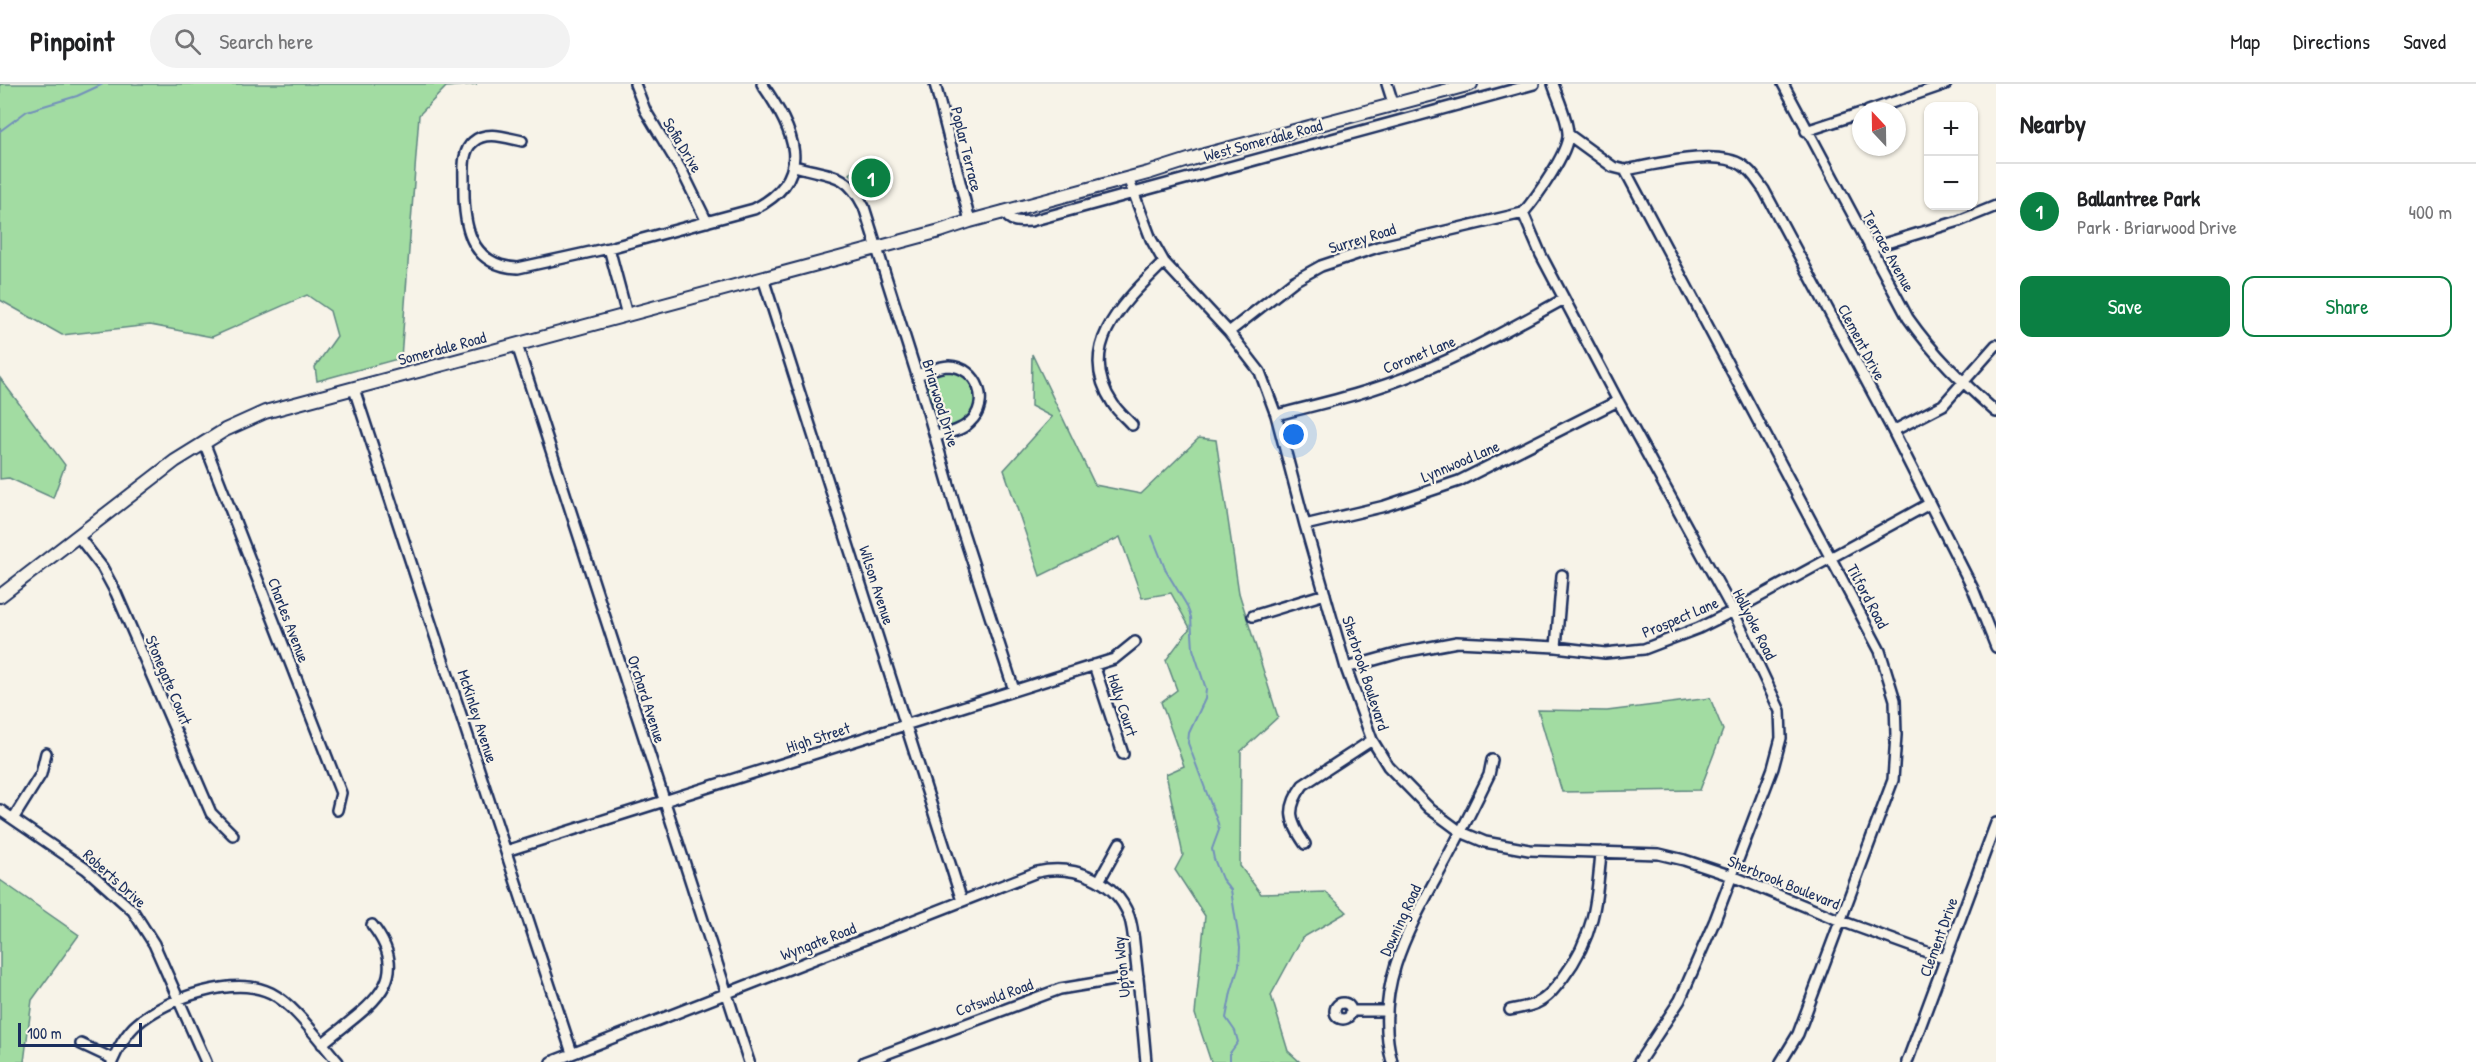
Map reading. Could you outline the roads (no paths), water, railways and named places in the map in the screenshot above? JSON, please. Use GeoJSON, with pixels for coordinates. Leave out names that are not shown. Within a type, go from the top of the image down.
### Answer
{"type":"FeatureCollection","features":[{"type":"Feature","properties":{"kind":"main road","name":"West Somerdale Road"},"geometry":{"type":"LineString","coordinates":[[940,231],[970,220],[1471,84]]}},
{"type":"Feature","properties":{"kind":"main road","name":"Somerdale Road"},"geometry":{"type":"LineString","coordinates":[[0,596],[136,490],[204,442],[265,412],[940,231]]}},
{"type":"Feature","properties":{"kind":"street","name":"Sofia Drive"},"geometry":{"type":"LineString","coordinates":[[635,84],[645,110],[687,181],[707,222]]}},
{"type":"Feature","properties":{"kind":"street"},"geometry":{"type":"LineString","coordinates":[[522,141],[485,136],[474,141],[468,149],[464,164],[465,219],[474,243],[489,260],[503,268],[518,268],[609,248],[754,209],[771,200],[783,189],[794,166],[794,149],[788,130],[762,84]]}},
{"type":"Feature","properties":{"kind":"street","name":"Poplar Terrace"},"geometry":{"type":"LineString","coordinates":[[935,84],[970,220]]}},
{"type":"Feature","properties":{"kind":"street"},"geometry":{"type":"LineString","coordinates":[[1388,84],[1394,106]]}},
{"type":"Feature","properties":{"kind":"street","name":"West Somerdale Road"},"geometry":{"type":"LineString","coordinates":[[1004,211],[1010,219],[1018,222],[1031,221],[1534,84]]}},
{"type":"Feature","properties":{"kind":"street"},"geometry":{"type":"LineString","coordinates":[[1553,84],[1569,135],[1612,167],[1625,170]]}},
{"type":"Feature","properties":{"kind":"street","name":"Terrace Avenue"},"geometry":{"type":"LineString","coordinates":[[1783,84],[1806,131],[1908,318],[1930,350],[1996,412]]}},
{"type":"Feature","properties":{"kind":"street"},"geometry":{"type":"LineString","coordinates":[[1894,102],[1946,84]]}},
{"type":"Feature","properties":{"kind":"street"},"geometry":{"type":"LineString","coordinates":[[1806,131],[1852,116]]}},
{"type":"Feature","properties":{"kind":"street"},"geometry":{"type":"LineString","coordinates":[[1522,213],[1536,197],[1560,158],[1569,135]]}},
{"type":"Feature","properties":{"kind":"street","name":"Clement Drive"},"geometry":{"type":"LineString","coordinates":[[1625,170],[1707,158],[1733,161],[1741,164],[1752,174],[1764,190],[1893,431],[1973,589],[1996,647]]}},
{"type":"Feature","properties":{"kind":"street","name":"Briarwood Drive"},"geometry":{"type":"LineString","coordinates":[[794,166],[844,179],[855,188],[864,207],[936,436],[959,520],[1014,690]]}},
{"type":"Feature","properties":{"kind":"street","name":"Tilford Road"},"geometry":{"type":"LineString","coordinates":[[1625,170],[1880,651],[1895,700],[1896,735],[1893,780],[1798,1034],[1781,1062]]}},
{"type":"Feature","properties":{"kind":"street","name":"Sherbrook Boulevard"},"geometry":{"type":"LineString","coordinates":[[1128,178],[1151,239],[1164,262],[1229,332],[1260,372],[1276,415],[1305,525],[1347,668],[1372,740],[1388,766],[1423,802],[1461,832],[1485,842],[1529,850],[1659,854],[1684,860],[1732,876],[1841,921],[1946,959]]}},
{"type":"Feature","properties":{"kind":"street"},"geometry":{"type":"LineString","coordinates":[[1870,248],[1959,221],[1996,206]]}},
{"type":"Feature","properties":{"kind":"street","name":"Hollyoke Road"},"geometry":{"type":"LineString","coordinates":[[1522,213],[1564,299],[1732,611],[1780,711],[1781,738],[1773,768],[1732,876],[1680,1000],[1639,1062]]}},
{"type":"Feature","properties":{"kind":"street","name":"Surrey Road"},"geometry":{"type":"LineString","coordinates":[[1229,332],[1294,281],[1321,266],[1378,247],[1522,213]]}},
{"type":"Feature","properties":{"kind":"street"},"geometry":{"type":"LineString","coordinates":[[609,248],[627,315]]}},
{"type":"Feature","properties":{"kind":"street"},"geometry":{"type":"LineString","coordinates":[[1132,425],[1113,404],[1102,381],[1097,361],[1101,341],[1111,323],[1134,292],[1164,262]]}},
{"type":"Feature","properties":{"kind":"street","name":"Wilson Avenue"},"geometry":{"type":"LineString","coordinates":[[763,278],[962,901]]}},
{"type":"Feature","properties":{"kind":"street","name":"Coronet Lane"},"geometry":{"type":"LineString","coordinates":[[1276,415],[1351,396],[1417,374],[1479,345],[1564,299]]}},
{"type":"Feature","properties":{"kind":"street","name":"Orchard Avenue"},"geometry":{"type":"LineString","coordinates":[[517,345],[749,1062]]}},
{"type":"Feature","properties":{"kind":"street"},"geometry":{"type":"LineString","coordinates":[[1893,431],[1934,411],[1948,401],[1996,345]]}},
{"type":"Feature","properties":{"kind":"street"},"geometry":{"type":"LineString","coordinates":[[917,375],[949,366],[970,374],[979,390],[980,406],[973,419],[957,430],[936,436]]}},
{"type":"Feature","properties":{"kind":"street","name":"McKinley Avenue"},"geometry":{"type":"LineString","coordinates":[[354,389],[572,1053]]}},
{"type":"Feature","properties":{"kind":"street","name":"Lynnwood Lane"},"geometry":{"type":"LineString","coordinates":[[1305,525],[1385,506],[1459,481],[1618,400]]}},
{"type":"Feature","properties":{"kind":"street","name":"Charles Avenue"},"geometry":{"type":"LineString","coordinates":[[204,442],[340,793],[337,810]]}},
{"type":"Feature","properties":{"kind":"street","name":"Prospect Lane"},"geometry":{"type":"LineString","coordinates":[[1347,668],[1403,652],[1457,642],[1605,652],[1644,649],[1699,628],[1929,504]]}},
{"type":"Feature","properties":{"kind":"street","name":"Stonegate Court"},"geometry":{"type":"LineString","coordinates":[[78,537],[102,567],[116,593],[211,813],[233,835]]}},
{"type":"Feature","properties":{"kind":"street"},"geometry":{"type":"LineString","coordinates":[[1556,647],[1562,575]]}},
{"type":"Feature","properties":{"kind":"street"},"geometry":{"type":"LineString","coordinates":[[1253,616],[1325,594]]}},
{"type":"Feature","properties":{"kind":"street","name":"High Street"},"geometry":{"type":"LineString","coordinates":[[506,851],[1094,665],[1114,658],[1135,642]]}},
{"type":"Feature","properties":{"kind":"street","name":"Holly Court"},"geometry":{"type":"LineString","coordinates":[[1094,665],[1123,754]]}},
{"type":"Feature","properties":{"kind":"street"},"geometry":{"type":"LineString","coordinates":[[1305,844],[1296,830],[1290,809],[1297,794],[1304,785],[1372,740]]}},
{"type":"Feature","properties":{"kind":"street"},"geometry":{"type":"LineString","coordinates":[[13,819],[41,774],[46,753]]}},
{"type":"Feature","properties":{"kind":"street","name":"Downing Road"},"geometry":{"type":"LineString","coordinates":[[1392,1062],[1385,1011],[1396,959],[1489,775],[1492,760]]}},
{"type":"Feature","properties":{"kind":"street","name":"Roberts Drive"},"geometry":{"type":"LineString","coordinates":[[0,810],[86,869],[133,911],[154,944],[206,1062]]}},
{"type":"Feature","properties":{"kind":"street","name":"Clement Drive"},"geometry":{"type":"LineString","coordinates":[[1907,1062],[1996,823]]}},
{"type":"Feature","properties":{"kind":"street"},"geometry":{"type":"LineString","coordinates":[[1099,881],[1120,843]]}},
{"type":"Feature","properties":{"kind":"street"},"geometry":{"type":"LineString","coordinates":[[1510,1010],[1537,1003],[1554,990],[1574,963],[1588,936],[1597,905],[1600,852]]}},
{"type":"Feature","properties":{"kind":"street","name":"Wyngate Road"},"geometry":{"type":"LineString","coordinates":[[551,1062],[962,901],[1050,869],[1071,870],[1099,881]]}},
{"type":"Feature","properties":{"kind":"street","name":"Upton Way"},"geometry":{"type":"LineString","coordinates":[[1099,881],[1119,899],[1132,924],[1146,1062]]}},
{"type":"Feature","properties":{"kind":"street"},"geometry":{"type":"LineString","coordinates":[[322,1044],[378,996],[386,984],[391,970],[390,958],[381,936],[372,925]]}},
{"type":"Feature","properties":{"kind":"street","name":"Cotswold Road"},"geometry":{"type":"LineString","coordinates":[[864,1062],[1060,989],[1138,976]]}},
{"type":"Feature","properties":{"kind":"street"},"geometry":{"type":"LineString","coordinates":[[81,1044],[113,1060],[137,1023],[179,998],[205,990],[237,986],[262,990],[287,1004],[339,1062]]}},
{"type":"Feature","properties":{"kind":"street"},"geometry":{"type":"LineString","coordinates":[[1352,1011],[1385,1011]]}},
{"type":"Feature","properties":{"kind":"waterway"},"geometry":{"type":"LineString","coordinates":[[0,131],[27,111],[77,96],[103,84]]}},
{"type":"Feature","properties":{"kind":"waterway"},"geometry":{"type":"LineString","coordinates":[[1152,536],[1166,571],[1186,604],[1191,617],[1193,649],[1206,689],[1205,699],[1189,733],[1188,743],[1218,823],[1219,830],[1212,849],[1222,879],[1231,890],[1240,947],[1239,966],[1226,1018],[1235,1031],[1238,1042],[1230,1053],[1230,1062]]}},
{"type":"Feature","properties":{"kind":"place","name":"Ballantree Park"},"geometry":{"type":"Point","coordinates":[871,178]}}]}
